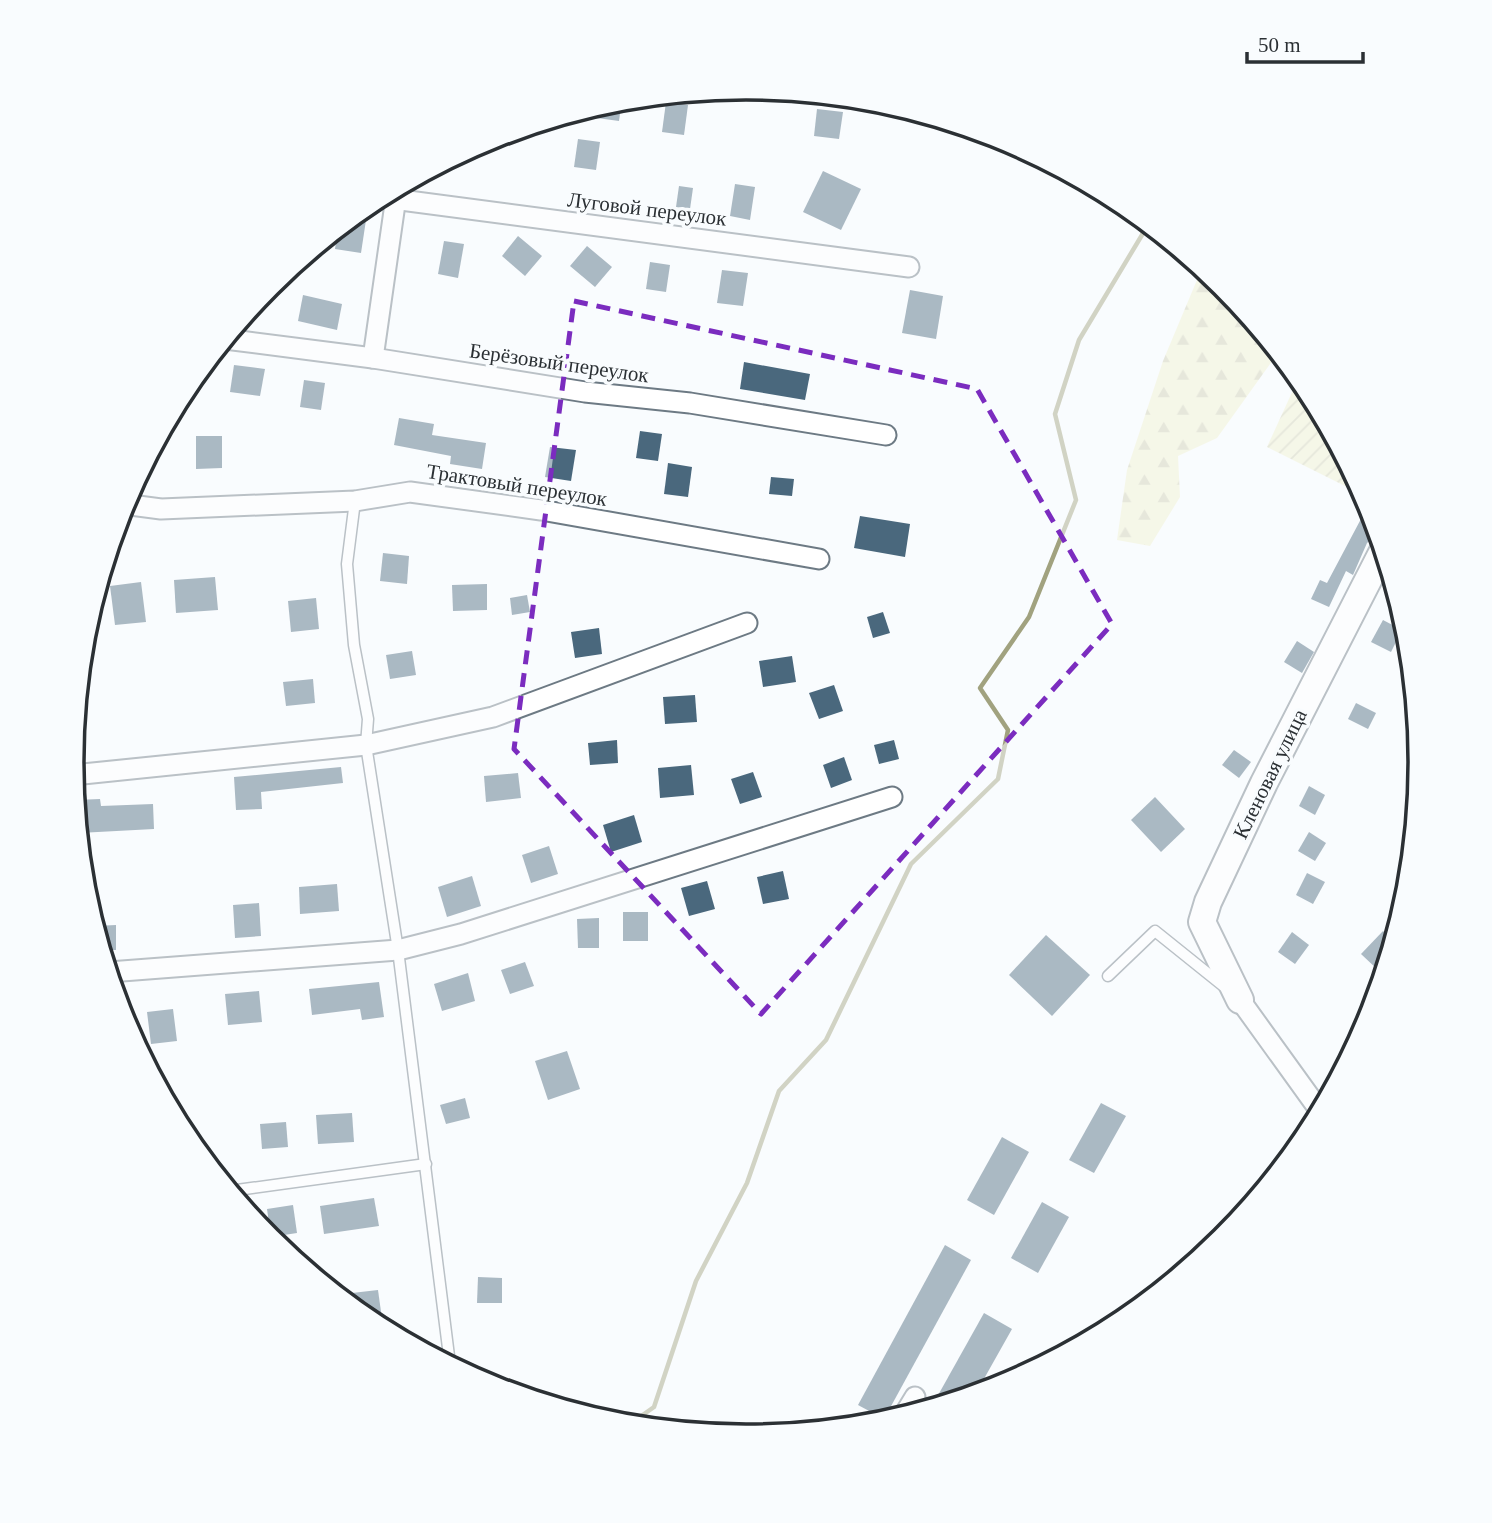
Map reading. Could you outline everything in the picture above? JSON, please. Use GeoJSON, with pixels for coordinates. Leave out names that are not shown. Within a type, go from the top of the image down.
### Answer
{"type":"FeatureCollection","features":[{"type":"Feature","properties":{"kind":"street","name":"Луговой переулок"},"geometry":{"type":"LineString","coordinates":[[401,197],[909,267]]}},
{"type":"Feature","properties":{"kind":"street"},"geometry":{"type":"LineString","coordinates":[[373,358],[389,204]]}},
{"type":"Feature","properties":{"kind":"street","name":"Берёзовый переулок"},"geometry":{"type":"LineString","coordinates":[[235,340],[373,358],[886,435]]}},
{"type":"Feature","properties":{"kind":"street","name":"Трактовый переулок"},"geometry":{"type":"LineString","coordinates":[[135,506],[160,509],[355,501],[410,492],[541,510],[819,559]]}},
{"type":"Feature","properties":{"kind":"street","name":"Кленовая улица"},"geometry":{"type":"LineString","coordinates":[[1240,999],[1202,922],[1208,902],[1270,770],[1377,563]]}},
{"type":"Feature","properties":{"kind":"street"},"geometry":{"type":"LineString","coordinates":[[84,774],[366,745],[493,717],[747,623]]}},
{"type":"Feature","properties":{"kind":"street"},"geometry":{"type":"LineString","coordinates":[[118,971],[398,950],[461,934],[892,797]]}},
{"type":"Feature","properties":{"kind":"street"},"geometry":{"type":"LineString","coordinates":[[1240,999],[1313,1102]]}},
{"type":"Feature","properties":{"kind":"street"},"geometry":{"type":"LineString","coordinates":[[912,1402],[915,1397]]}},
{"type":"Feature","properties":{"kind":"lane"},"geometry":{"type":"LineString","coordinates":[[355,501],[347,564],[354,645],[368,719],[366,745],[398,950],[449,1353]]}},
{"type":"Feature","properties":{"kind":"lane"},"geometry":{"type":"LineString","coordinates":[[1108,976],[1155,931],[1240,999]]}},
{"type":"Feature","properties":{"kind":"lane"},"geometry":{"type":"LineString","coordinates":[[241,1189],[426,1164]]}},
{"type":"Feature","properties":{"kind":"highlighted area"},"geometry":{"type":"Polygon","coordinates":[[[574,301],[977,389],[1112,624],[761,1014],[514,749],[574,301]]]}},
{"type":"Feature","properties":{"kind":"green space"},"geometry":{"type":"Polygon","coordinates":[[[1198,278],[1244,325],[1273,360],[1217,438],[1178,456],[1180,497],[1150,546],[1117,540],[1127,470],[1163,361],[1198,278]]]}},
{"type":"Feature","properties":{"kind":"green space"},"geometry":{"type":"Polygon","coordinates":[[[1293,390],[1319,431],[1349,488],[1267,447],[1293,390]]]}},
{"type":"Feature","properties":{"kind":"building"},"geometry":{"type":"Polygon","coordinates":[[[666,104],[688,105],[684,135],[662,132],[666,104]]]}},
{"type":"Feature","properties":{"kind":"building"},"geometry":{"type":"Polygon","coordinates":[[[817,109],[843,112],[839,139],[814,136],[817,109]]]}},
{"type":"Feature","properties":{"kind":"building"},"geometry":{"type":"Polygon","coordinates":[[[620,111],[619,121],[594,118],[620,111]]]}},
{"type":"Feature","properties":{"kind":"building"},"geometry":{"type":"Polygon","coordinates":[[[578,139],[600,142],[596,170],[574,167],[578,139]]]}},
{"type":"Feature","properties":{"kind":"building"},"geometry":{"type":"Polygon","coordinates":[[[823,171],[861,189],[841,230],[803,212],[823,171]]]}},
{"type":"Feature","properties":{"kind":"building"},"geometry":{"type":"Polygon","coordinates":[[[735,184],[755,187],[750,220],[730,216],[735,184]]]}},
{"type":"Feature","properties":{"kind":"building"},"geometry":{"type":"Polygon","coordinates":[[[679,186],[693,188],[690,209],[676,207],[679,186]]]}},
{"type":"Feature","properties":{"kind":"building"},"geometry":{"type":"Polygon","coordinates":[[[366,220],[361,253],[335,249],[336,242],[366,220]]]}},
{"type":"Feature","properties":{"kind":"building"},"geometry":{"type":"Polygon","coordinates":[[[518,236],[542,256],[525,276],[502,256],[518,236]]]}},
{"type":"Feature","properties":{"kind":"building"},"geometry":{"type":"Polygon","coordinates":[[[444,241],[464,244],[458,278],[438,274],[444,241]]]}},
{"type":"Feature","properties":{"kind":"building"},"geometry":{"type":"Polygon","coordinates":[[[587,246],[612,267],[595,287],[570,266],[587,246]]]}},
{"type":"Feature","properties":{"kind":"building"},"geometry":{"type":"Polygon","coordinates":[[[650,262],[670,265],[666,292],[646,289],[650,262]]]}},
{"type":"Feature","properties":{"kind":"building"},"geometry":{"type":"Polygon","coordinates":[[[722,270],[748,273],[743,306],[717,303],[722,270]]]}},
{"type":"Feature","properties":{"kind":"building"},"geometry":{"type":"Polygon","coordinates":[[[910,290],[943,296],[936,339],[902,333],[910,290]]]}},
{"type":"Feature","properties":{"kind":"building"},"geometry":{"type":"Polygon","coordinates":[[[303,295],[342,304],[337,330],[298,321],[303,295]]]}},
{"type":"Feature","properties":{"kind":"building"},"geometry":{"type":"Polygon","coordinates":[[[744,362],[810,374],[805,400],[740,389],[744,362]]]}},
{"type":"Feature","properties":{"kind":"building"},"geometry":{"type":"Polygon","coordinates":[[[234,365],[265,369],[260,396],[230,392],[234,365]]]}},
{"type":"Feature","properties":{"kind":"building"},"geometry":{"type":"Polygon","coordinates":[[[304,380],[325,383],[321,410],[300,407],[304,380]]]}},
{"type":"Feature","properties":{"kind":"building"},"geometry":{"type":"Polygon","coordinates":[[[399,418],[434,424],[432,435],[486,443],[482,469],[450,464],[451,456],[394,445],[399,418]]]}},
{"type":"Feature","properties":{"kind":"building"},"geometry":{"type":"Polygon","coordinates":[[[640,431],[662,434],[658,461],[636,458],[640,431]]]}},
{"type":"Feature","properties":{"kind":"building"},"geometry":{"type":"Polygon","coordinates":[[[196,436],[222,436],[222,468],[196,469],[196,436]]]}},
{"type":"Feature","properties":{"kind":"building"},"geometry":{"type":"Polygon","coordinates":[[[550,447],[576,450],[571,481],[545,477],[550,447]]]}},
{"type":"Feature","properties":{"kind":"building"},"geometry":{"type":"Polygon","coordinates":[[[668,463],[692,467],[688,497],[664,494],[668,463]]]}},
{"type":"Feature","properties":{"kind":"building"},"geometry":{"type":"Polygon","coordinates":[[[771,477],[794,479],[792,496],[769,494],[771,477]]]}},
{"type":"Feature","properties":{"kind":"building"},"geometry":{"type":"Polygon","coordinates":[[[860,516],[910,524],[905,557],[854,548],[860,516]]]}},
{"type":"Feature","properties":{"kind":"building"},"geometry":{"type":"Polygon","coordinates":[[[1362,518],[1370,540],[1353,575],[1346,571],[1329,607],[1311,599],[1320,580],[1327,583],[1362,518]]]}},
{"type":"Feature","properties":{"kind":"building"},"geometry":{"type":"Polygon","coordinates":[[[383,553],[409,556],[407,584],[380,581],[383,553]]]}},
{"type":"Feature","properties":{"kind":"building"},"geometry":{"type":"Polygon","coordinates":[[[215,577],[218,610],[176,613],[174,580],[215,577]]]}},
{"type":"Feature","properties":{"kind":"building"},"geometry":{"type":"Polygon","coordinates":[[[141,582],[146,622],[115,625],[110,586],[141,582]]]}},
{"type":"Feature","properties":{"kind":"building"},"geometry":{"type":"Polygon","coordinates":[[[487,584],[487,610],[453,611],[452,585],[487,584]]]}},
{"type":"Feature","properties":{"kind":"building"},"geometry":{"type":"Polygon","coordinates":[[[527,595],[530,612],[512,615],[510,598],[527,595]]]}},
{"type":"Feature","properties":{"kind":"building"},"geometry":{"type":"Polygon","coordinates":[[[316,598],[319,629],[291,632],[288,601],[316,598]]]}},
{"type":"Feature","properties":{"kind":"building"},"geometry":{"type":"Polygon","coordinates":[[[883,612],[890,633],[873,638],[867,617],[883,612]]]}},
{"type":"Feature","properties":{"kind":"building"},"geometry":{"type":"Polygon","coordinates":[[[1383,620],[1393,626],[1396,641],[1391,652],[1371,642],[1383,620]]]}},
{"type":"Feature","properties":{"kind":"building"},"geometry":{"type":"Polygon","coordinates":[[[599,628],[602,654],[575,658],[571,632],[599,628]]]}},
{"type":"Feature","properties":{"kind":"building"},"geometry":{"type":"Polygon","coordinates":[[[1297,641],[1314,652],[1302,673],[1284,662],[1297,641]]]}},
{"type":"Feature","properties":{"kind":"building"},"geometry":{"type":"Polygon","coordinates":[[[412,651],[416,675],[390,679],[386,655],[412,651]]]}},
{"type":"Feature","properties":{"kind":"building"},"geometry":{"type":"Polygon","coordinates":[[[792,656],[796,682],[763,687],[759,661],[792,656]]]}},
{"type":"Feature","properties":{"kind":"building"},"geometry":{"type":"Polygon","coordinates":[[[313,679],[315,703],[286,706],[283,682],[313,679]]]}},
{"type":"Feature","properties":{"kind":"building"},"geometry":{"type":"Polygon","coordinates":[[[834,685],[843,711],[819,719],[809,693],[834,685]]]}},
{"type":"Feature","properties":{"kind":"building"},"geometry":{"type":"Polygon","coordinates":[[[695,695],[697,722],[665,724],[663,697],[695,695]]]}},
{"type":"Feature","properties":{"kind":"building"},"geometry":{"type":"Polygon","coordinates":[[[1356,703],[1376,713],[1368,729],[1348,719],[1356,703]]]}},
{"type":"Feature","properties":{"kind":"building"},"geometry":{"type":"Polygon","coordinates":[[[617,740],[618,763],[590,765],[588,743],[617,740]]]}},
{"type":"Feature","properties":{"kind":"building"},"geometry":{"type":"Polygon","coordinates":[[[894,740],[899,759],[879,764],[874,745],[894,740]]]}},
{"type":"Feature","properties":{"kind":"building"},"geometry":{"type":"Polygon","coordinates":[[[1234,750],[1251,762],[1239,778],[1222,765],[1234,750]]]}},
{"type":"Feature","properties":{"kind":"building"},"geometry":{"type":"Polygon","coordinates":[[[844,757],[852,780],[831,788],[823,765],[844,757]]]}},
{"type":"Feature","properties":{"kind":"building"},"geometry":{"type":"Polygon","coordinates":[[[691,765],[694,795],[660,798],[658,768],[691,765]]]}},
{"type":"Feature","properties":{"kind":"building"},"geometry":{"type":"Polygon","coordinates":[[[341,767],[343,783],[261,792],[262,809],[236,810],[234,777],[341,767]]]}},
{"type":"Feature","properties":{"kind":"building"},"geometry":{"type":"Polygon","coordinates":[[[753,772],[762,797],[740,804],[731,779],[753,772]]]}},
{"type":"Feature","properties":{"kind":"building"},"geometry":{"type":"Polygon","coordinates":[[[518,773],[521,798],[486,802],[484,776],[518,773]]]}},
{"type":"Feature","properties":{"kind":"building"},"geometry":{"type":"Polygon","coordinates":[[[1309,786],[1325,795],[1315,815],[1299,806],[1309,786]]]}},
{"type":"Feature","properties":{"kind":"building"},"geometry":{"type":"Polygon","coordinates":[[[1155,797],[1185,829],[1161,852],[1131,820],[1155,797]]]}},
{"type":"Feature","properties":{"kind":"building"},"geometry":{"type":"Polygon","coordinates":[[[100,799],[101,806],[153,804],[154,829],[88,833],[85,800],[100,799]]]}},
{"type":"Feature","properties":{"kind":"building"},"geometry":{"type":"Polygon","coordinates":[[[634,815],[642,842],[611,852],[603,825],[634,815]]]}},
{"type":"Feature","properties":{"kind":"building"},"geometry":{"type":"Polygon","coordinates":[[[1309,832],[1326,843],[1315,861],[1298,851],[1309,832]]]}},
{"type":"Feature","properties":{"kind":"building"},"geometry":{"type":"Polygon","coordinates":[[[549,846],[558,874],[531,883],[522,855],[549,846]]]}},
{"type":"Feature","properties":{"kind":"building"},"geometry":{"type":"Polygon","coordinates":[[[783,871],[789,899],[763,904],[757,877],[783,871]]]}},
{"type":"Feature","properties":{"kind":"building"},"geometry":{"type":"Polygon","coordinates":[[[1307,873],[1325,882],[1313,904],[1296,895],[1307,873]]]}},
{"type":"Feature","properties":{"kind":"building"},"geometry":{"type":"Polygon","coordinates":[[[472,876],[481,906],[447,917],[438,887],[472,876]]]}},
{"type":"Feature","properties":{"kind":"building"},"geometry":{"type":"Polygon","coordinates":[[[707,881],[715,909],[689,916],[681,888],[707,881]]]}},
{"type":"Feature","properties":{"kind":"building"},"geometry":{"type":"Polygon","coordinates":[[[337,884],[339,911],[300,914],[299,887],[337,884]]]}},
{"type":"Feature","properties":{"kind":"building"},"geometry":{"type":"Polygon","coordinates":[[[259,903],[261,936],[235,938],[233,905],[259,903]]]}},
{"type":"Feature","properties":{"kind":"building"},"geometry":{"type":"Polygon","coordinates":[[[623,912],[648,912],[648,941],[623,941],[623,912]]]}},
{"type":"Feature","properties":{"kind":"building"},"geometry":{"type":"Polygon","coordinates":[[[599,918],[599,948],[578,948],[577,919],[599,918]]]}},
{"type":"Feature","properties":{"kind":"building"},"geometry":{"type":"Polygon","coordinates":[[[116,925],[116,950],[112,950],[105,926],[116,925]]]}},
{"type":"Feature","properties":{"kind":"building"},"geometry":{"type":"Polygon","coordinates":[[[1383,931],[1385,933],[1375,967],[1361,954],[1383,931]]]}},
{"type":"Feature","properties":{"kind":"building"},"geometry":{"type":"Polygon","coordinates":[[[1292,932],[1309,945],[1295,964],[1278,952],[1292,932]]]}},
{"type":"Feature","properties":{"kind":"building"},"geometry":{"type":"Polygon","coordinates":[[[1046,935],[1090,975],[1052,1016],[1009,975],[1046,935]]]}},
{"type":"Feature","properties":{"kind":"building"},"geometry":{"type":"Polygon","coordinates":[[[525,962],[534,986],[510,994],[501,970],[525,962]]]}},
{"type":"Feature","properties":{"kind":"building"},"geometry":{"type":"Polygon","coordinates":[[[468,973],[475,1001],[442,1011],[434,984],[468,973]]]}},
{"type":"Feature","properties":{"kind":"building"},"geometry":{"type":"Polygon","coordinates":[[[379,982],[384,1017],[362,1020],[360,1009],[312,1015],[309,989],[379,982]]]}},
{"type":"Feature","properties":{"kind":"building"},"geometry":{"type":"Polygon","coordinates":[[[259,991],[262,1022],[228,1025],[225,994],[259,991]]]}},
{"type":"Feature","properties":{"kind":"building"},"geometry":{"type":"Polygon","coordinates":[[[173,1009],[177,1041],[151,1044],[147,1012],[173,1009]]]}},
{"type":"Feature","properties":{"kind":"building"},"geometry":{"type":"Polygon","coordinates":[[[567,1051],[580,1089],[548,1100],[535,1061],[567,1051]]]}},
{"type":"Feature","properties":{"kind":"building"},"geometry":{"type":"Polygon","coordinates":[[[465,1098],[470,1118],[446,1124],[440,1105],[465,1098]]]}},
{"type":"Feature","properties":{"kind":"building"},"geometry":{"type":"Polygon","coordinates":[[[1101,1103],[1126,1116],[1094,1173],[1069,1160],[1101,1103]]]}},
{"type":"Feature","properties":{"kind":"building"},"geometry":{"type":"Polygon","coordinates":[[[352,1113],[354,1142],[318,1144],[316,1115],[352,1113]]]}},
{"type":"Feature","properties":{"kind":"building"},"geometry":{"type":"Polygon","coordinates":[[[286,1122],[288,1147],[262,1149],[260,1124],[286,1122]]]}},
{"type":"Feature","properties":{"kind":"building"},"geometry":{"type":"Polygon","coordinates":[[[1002,1137],[1029,1152],[994,1215],[967,1200],[1002,1137]]]}},
{"type":"Feature","properties":{"kind":"building"},"geometry":{"type":"Polygon","coordinates":[[[374,1198],[379,1226],[324,1234],[320,1206],[374,1198]]]}},
{"type":"Feature","properties":{"kind":"building"},"geometry":{"type":"Polygon","coordinates":[[[1042,1202],[1069,1217],[1038,1273],[1011,1258],[1042,1202]]]}},
{"type":"Feature","properties":{"kind":"building"},"geometry":{"type":"Polygon","coordinates":[[[293,1205],[297,1233],[284,1235],[269,1220],[267,1209],[293,1205]]]}},
{"type":"Feature","properties":{"kind":"building"},"geometry":{"type":"Polygon","coordinates":[[[945,1245],[971,1260],[890,1407],[871,1412],[858,1405],[945,1245]]]}},
{"type":"Feature","properties":{"kind":"building"},"geometry":{"type":"Polygon","coordinates":[[[478,1277],[502,1278],[502,1303],[477,1303],[478,1277]]]}},
{"type":"Feature","properties":{"kind":"building"},"geometry":{"type":"Polygon","coordinates":[[[378,1290],[381,1314],[352,1293],[378,1290]]]}},
{"type":"Feature","properties":{"kind":"building"},"geometry":{"type":"Polygon","coordinates":[[[984,1313],[1012,1329],[984,1379],[939,1394],[984,1313]]]}},
{"type":"Feature","properties":{"kind":"waterway"},"geometry":{"type":"LineString","coordinates":[[642,1415],[654,1407],[696,1281],[747,1183],[779,1091],[826,1040],[911,864],[998,779],[1008,730],[980,688],[1029,617],[1076,500],[1055,414],[1079,340],[1143,232]]}}]}
